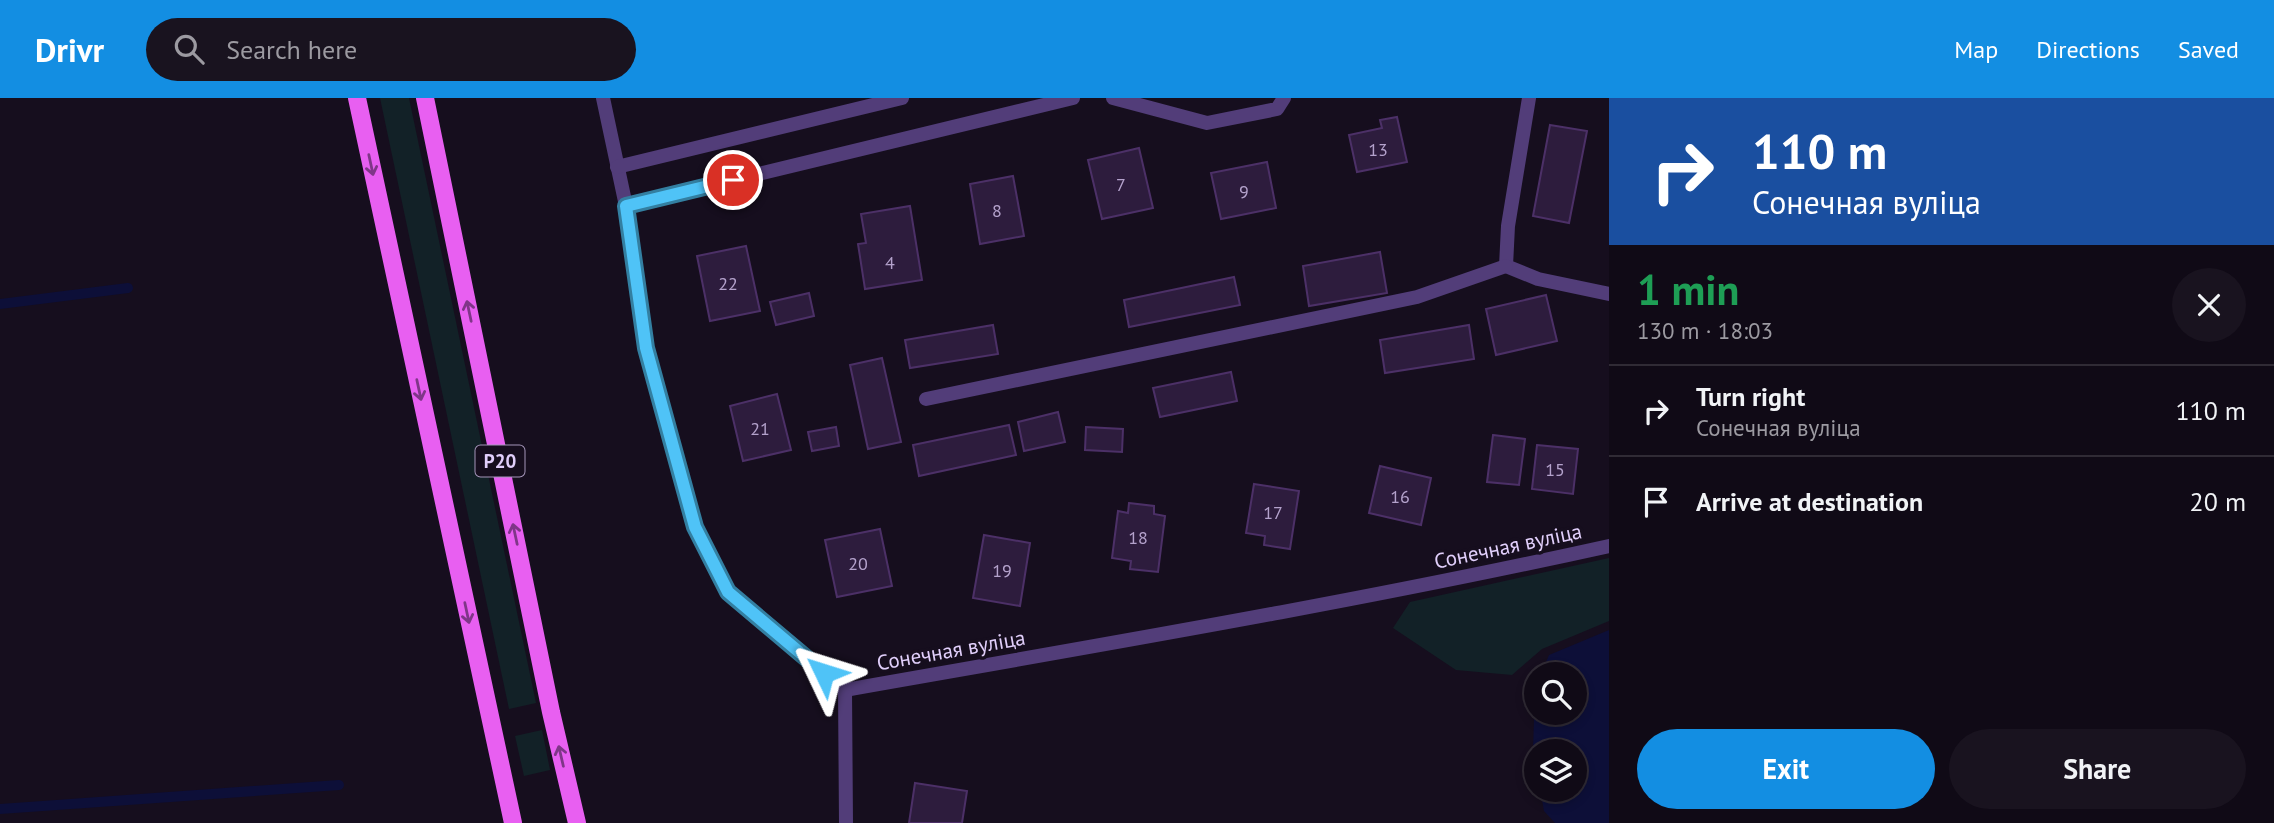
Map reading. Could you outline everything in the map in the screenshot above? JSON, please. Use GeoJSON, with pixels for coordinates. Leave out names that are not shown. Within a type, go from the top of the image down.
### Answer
{"type":"FeatureCollection","features":[{"type":"Feature","properties":{"kind":"main road"},"geometry":{"type":"LineString","coordinates":[[357,98],[513,823]]}},
{"type":"Feature","properties":{"kind":"main road","name":"Р20"},"geometry":{"type":"LineString","coordinates":[[425,98],[551,712],[577,823]]}},
{"type":"Feature","properties":{"kind":"street"},"geometry":{"type":"LineString","coordinates":[[603,98],[626,206],[646,348],[695,527],[728,592],[845,690],[846,823]]}},
{"type":"Feature","properties":{"kind":"street"},"geometry":{"type":"LineString","coordinates":[[617,167],[902,98]]}},
{"type":"Feature","properties":{"kind":"street"},"geometry":{"type":"LineString","coordinates":[[626,206],[1027,103],[1073,98]]}},
{"type":"Feature","properties":{"kind":"street"},"geometry":{"type":"LineString","coordinates":[[1113,98],[1207,123],[1277,110],[1284,98]]}},
{"type":"Feature","properties":{"kind":"street"},"geometry":{"type":"LineString","coordinates":[[1506,266],[1508,226],[1529,98]]}},
{"type":"Feature","properties":{"kind":"street"},"geometry":{"type":"LineString","coordinates":[[926,399],[1417,297],[1506,266],[1538,279],[1609,294]]}},
{"type":"Feature","properties":{"kind":"street","name":"Сонечная вуліца"},"geometry":{"type":"LineString","coordinates":[[845,690],[1229,622],[1506,569],[1609,546]]}},
{"type":"Feature","properties":{"kind":"shaded area"},"geometry":{"type":"Polygon","coordinates":[[[380,98],[409,98],[536,703],[509,709],[380,98]]]}},
{"type":"Feature","properties":{"kind":"shaded area"},"geometry":{"type":"Polygon","coordinates":[[[1609,558],[1609,621],[1542,649],[1512,675],[1456,670],[1393,628],[1410,602],[1609,558]]]}},
{"type":"Feature","properties":{"kind":"shaded area"},"geometry":{"type":"Polygon","coordinates":[[[1609,630],[1609,823],[1555,823],[1544,811],[1542,802],[1587,802],[1587,739],[1533,739],[1534,725],[1587,725],[1587,662],[1546,662],[1549,655],[1609,630]]]}},
{"type":"Feature","properties":{"kind":"shaded area"},"geometry":{"type":"Polygon","coordinates":[[[542,730],[550,770],[524,776],[515,736],[542,730]]]}},
{"type":"Feature","properties":{"kind":"building"},"geometry":{"type":"Polygon","coordinates":[[[1397,117],[1407,162],[1357,172],[1349,135],[1382,128],[1380,120],[1397,117]]]}},
{"type":"Feature","properties":{"kind":"building"},"geometry":{"type":"Polygon","coordinates":[[[1550,125],[1587,131],[1569,223],[1533,216],[1550,125]]]}},
{"type":"Feature","properties":{"kind":"building"},"geometry":{"type":"Polygon","coordinates":[[[1139,148],[1153,208],[1102,219],[1088,160],[1139,148]]]}},
{"type":"Feature","properties":{"kind":"building"},"geometry":{"type":"Polygon","coordinates":[[[1267,162],[1276,208],[1221,219],[1211,173],[1267,162]]]}},
{"type":"Feature","properties":{"kind":"building"},"geometry":{"type":"Polygon","coordinates":[[[1013,176],[1024,236],[980,244],[970,184],[1013,176]]]}},
{"type":"Feature","properties":{"kind":"building"},"geometry":{"type":"Polygon","coordinates":[[[910,206],[922,280],[865,289],[858,244],[866,243],[861,214],[910,206]]]}},
{"type":"Feature","properties":{"kind":"building"},"geometry":{"type":"Polygon","coordinates":[[[746,246],[760,311],[710,321],[697,256],[746,246]]]}},
{"type":"Feature","properties":{"kind":"building"},"geometry":{"type":"Polygon","coordinates":[[[1380,252],[1387,293],[1309,306],[1303,266],[1380,252]]]}},
{"type":"Feature","properties":{"kind":"building"},"geometry":{"type":"Polygon","coordinates":[[[1234,277],[1240,305],[1129,327],[1124,300],[1234,277]]]}},
{"type":"Feature","properties":{"kind":"building"},"geometry":{"type":"Polygon","coordinates":[[[809,293],[814,316],[776,325],[770,302],[809,293]]]}},
{"type":"Feature","properties":{"kind":"building"},"geometry":{"type":"Polygon","coordinates":[[[1546,295],[1557,341],[1496,355],[1486,309],[1546,295]]]}},
{"type":"Feature","properties":{"kind":"building"},"geometry":{"type":"Polygon","coordinates":[[[993,325],[998,354],[910,368],[905,340],[993,325]]]}},
{"type":"Feature","properties":{"kind":"building"},"geometry":{"type":"Polygon","coordinates":[[[1469,325],[1474,359],[1385,373],[1380,340],[1469,325]]]}},
{"type":"Feature","properties":{"kind":"building"},"geometry":{"type":"Polygon","coordinates":[[[882,358],[901,442],[868,449],[850,365],[882,358]]]}},
{"type":"Feature","properties":{"kind":"building"},"geometry":{"type":"Polygon","coordinates":[[[1231,372],[1237,401],[1160,417],[1153,388],[1231,372]]]}},
{"type":"Feature","properties":{"kind":"building"},"geometry":{"type":"Polygon","coordinates":[[[777,394],[791,450],[743,461],[730,406],[777,394]]]}},
{"type":"Feature","properties":{"kind":"building"},"geometry":{"type":"Polygon","coordinates":[[[1058,412],[1065,442],[1024,451],[1018,422],[1058,412]]]}},
{"type":"Feature","properties":{"kind":"building"},"geometry":{"type":"Polygon","coordinates":[[[1009,425],[1016,455],[919,476],[913,445],[1009,425]]]}},
{"type":"Feature","properties":{"kind":"building"},"geometry":{"type":"Polygon","coordinates":[[[836,427],[839,446],[812,451],[808,432],[836,427]]]}},
{"type":"Feature","properties":{"kind":"building"},"geometry":{"type":"Polygon","coordinates":[[[1086,427],[1123,429],[1122,452],[1085,450],[1086,427]]]}},
{"type":"Feature","properties":{"kind":"building"},"geometry":{"type":"Polygon","coordinates":[[[1493,435],[1525,439],[1519,485],[1487,482],[1493,435]]]}},
{"type":"Feature","properties":{"kind":"building"},"geometry":{"type":"Polygon","coordinates":[[[1537,445],[1578,449],[1573,494],[1532,489],[1537,445]]]}},
{"type":"Feature","properties":{"kind":"building"},"geometry":{"type":"Polygon","coordinates":[[[1380,466],[1431,478],[1421,525],[1369,513],[1380,466]]]}},
{"type":"Feature","properties":{"kind":"building"},"geometry":{"type":"Polygon","coordinates":[[[1254,484],[1299,491],[1290,549],[1264,545],[1265,536],[1246,533],[1254,484]]]}},
{"type":"Feature","properties":{"kind":"building"},"geometry":{"type":"Polygon","coordinates":[[[1129,503],[1154,506],[1154,514],[1165,516],[1158,572],[1130,569],[1131,561],[1112,558],[1118,511],[1128,513],[1129,503]]]}},
{"type":"Feature","properties":{"kind":"building"},"geometry":{"type":"Polygon","coordinates":[[[880,529],[892,586],[837,597],[825,540],[880,529]]]}},
{"type":"Feature","properties":{"kind":"building"},"geometry":{"type":"Polygon","coordinates":[[[984,535],[1030,543],[1020,606],[973,598],[984,535]]]}},
{"type":"Feature","properties":{"kind":"building"},"geometry":{"type":"Polygon","coordinates":[[[915,783],[967,791],[962,823],[909,823],[915,783]]]}},
{"type":"Feature","properties":{"kind":"waterway"},"geometry":{"type":"LineString","coordinates":[[0,304],[128,288]]}},
{"type":"Feature","properties":{"kind":"waterway"},"geometry":{"type":"LineString","coordinates":[[0,809],[339,785]]}},
{"type":"Feature","properties":{"kind":"route"},"geometry":{"type":"LineString","coordinates":[[733,180],[626,206],[646,348],[695,527],[728,592],[824,673]]}}]}
